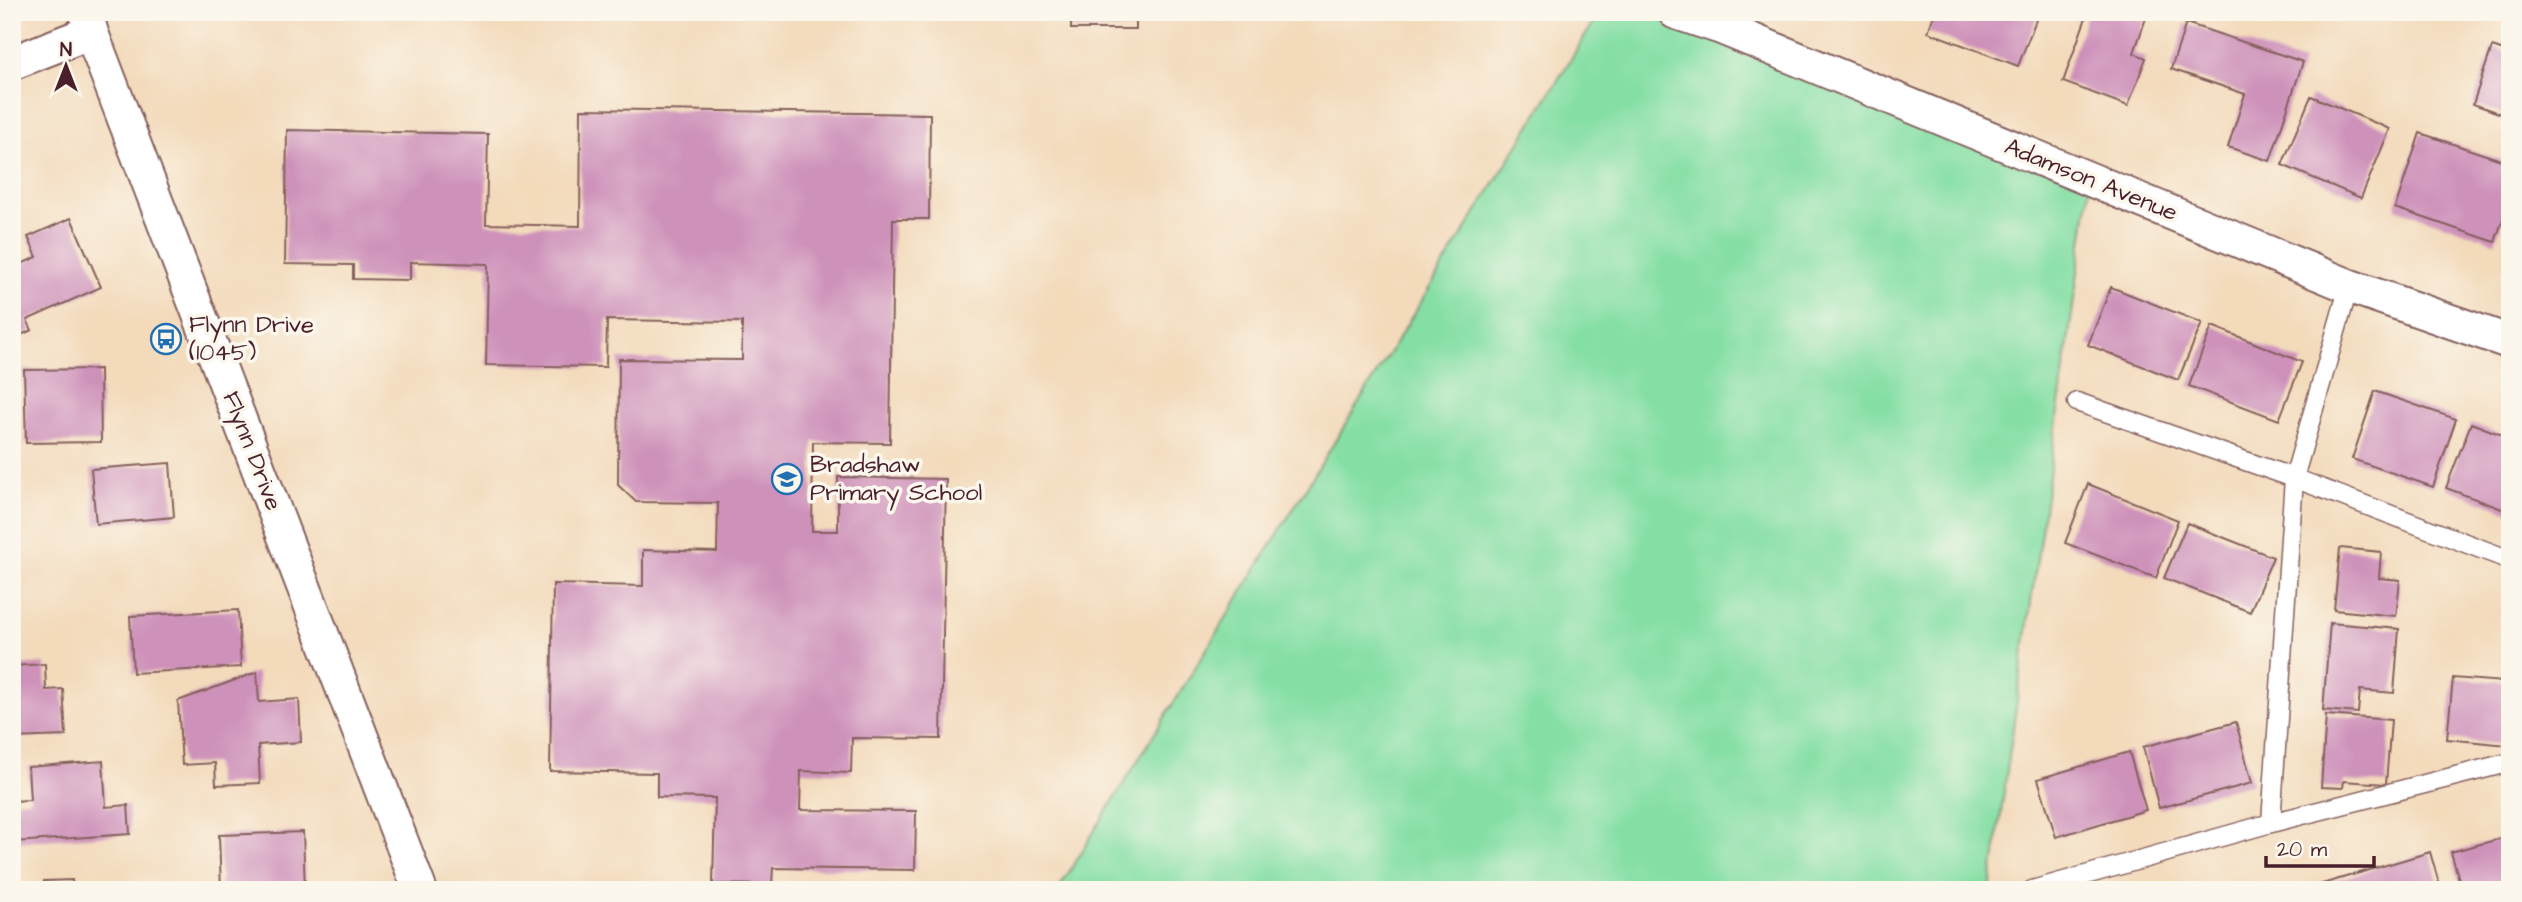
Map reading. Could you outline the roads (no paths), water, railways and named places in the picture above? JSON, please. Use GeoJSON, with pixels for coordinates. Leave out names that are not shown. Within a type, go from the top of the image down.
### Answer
{"type":"FeatureCollection","features":[{"type":"Feature","properties":{"kind":"street","name":"Adamson Avenue"},"geometry":{"type":"LineString","coordinates":[[1675,12],[1723,20],[2349,286],[2510,342]]}},
{"type":"Feature","properties":{"kind":"street"},"geometry":{"type":"LineString","coordinates":[[12,62],[89,22]]}},
{"type":"Feature","properties":{"kind":"street","name":"Flynn Drive"},"geometry":{"type":"LineString","coordinates":[[89,22],[420,890]]}},
{"type":"Feature","properties":{"kind":"lane"},"geometry":{"type":"LineString","coordinates":[[2272,823],[2294,478],[2349,286]]}},
{"type":"Feature","properties":{"kind":"lane"},"geometry":{"type":"LineString","coordinates":[[2077,402],[2294,478],[2510,559]]}},
{"type":"Feature","properties":{"kind":"lane"},"geometry":{"type":"LineString","coordinates":[[2032,890],[2272,823],[2510,764]]}},
{"type":"Feature","properties":{"kind":"place","name":"Flynn Drive (1045)"},"geometry":{"type":"Point","coordinates":[166,339]}},
{"type":"Feature","properties":{"kind":"place","name":"Bradshaw Primary School"},"geometry":{"type":"Point","coordinates":[787,479]}}]}
